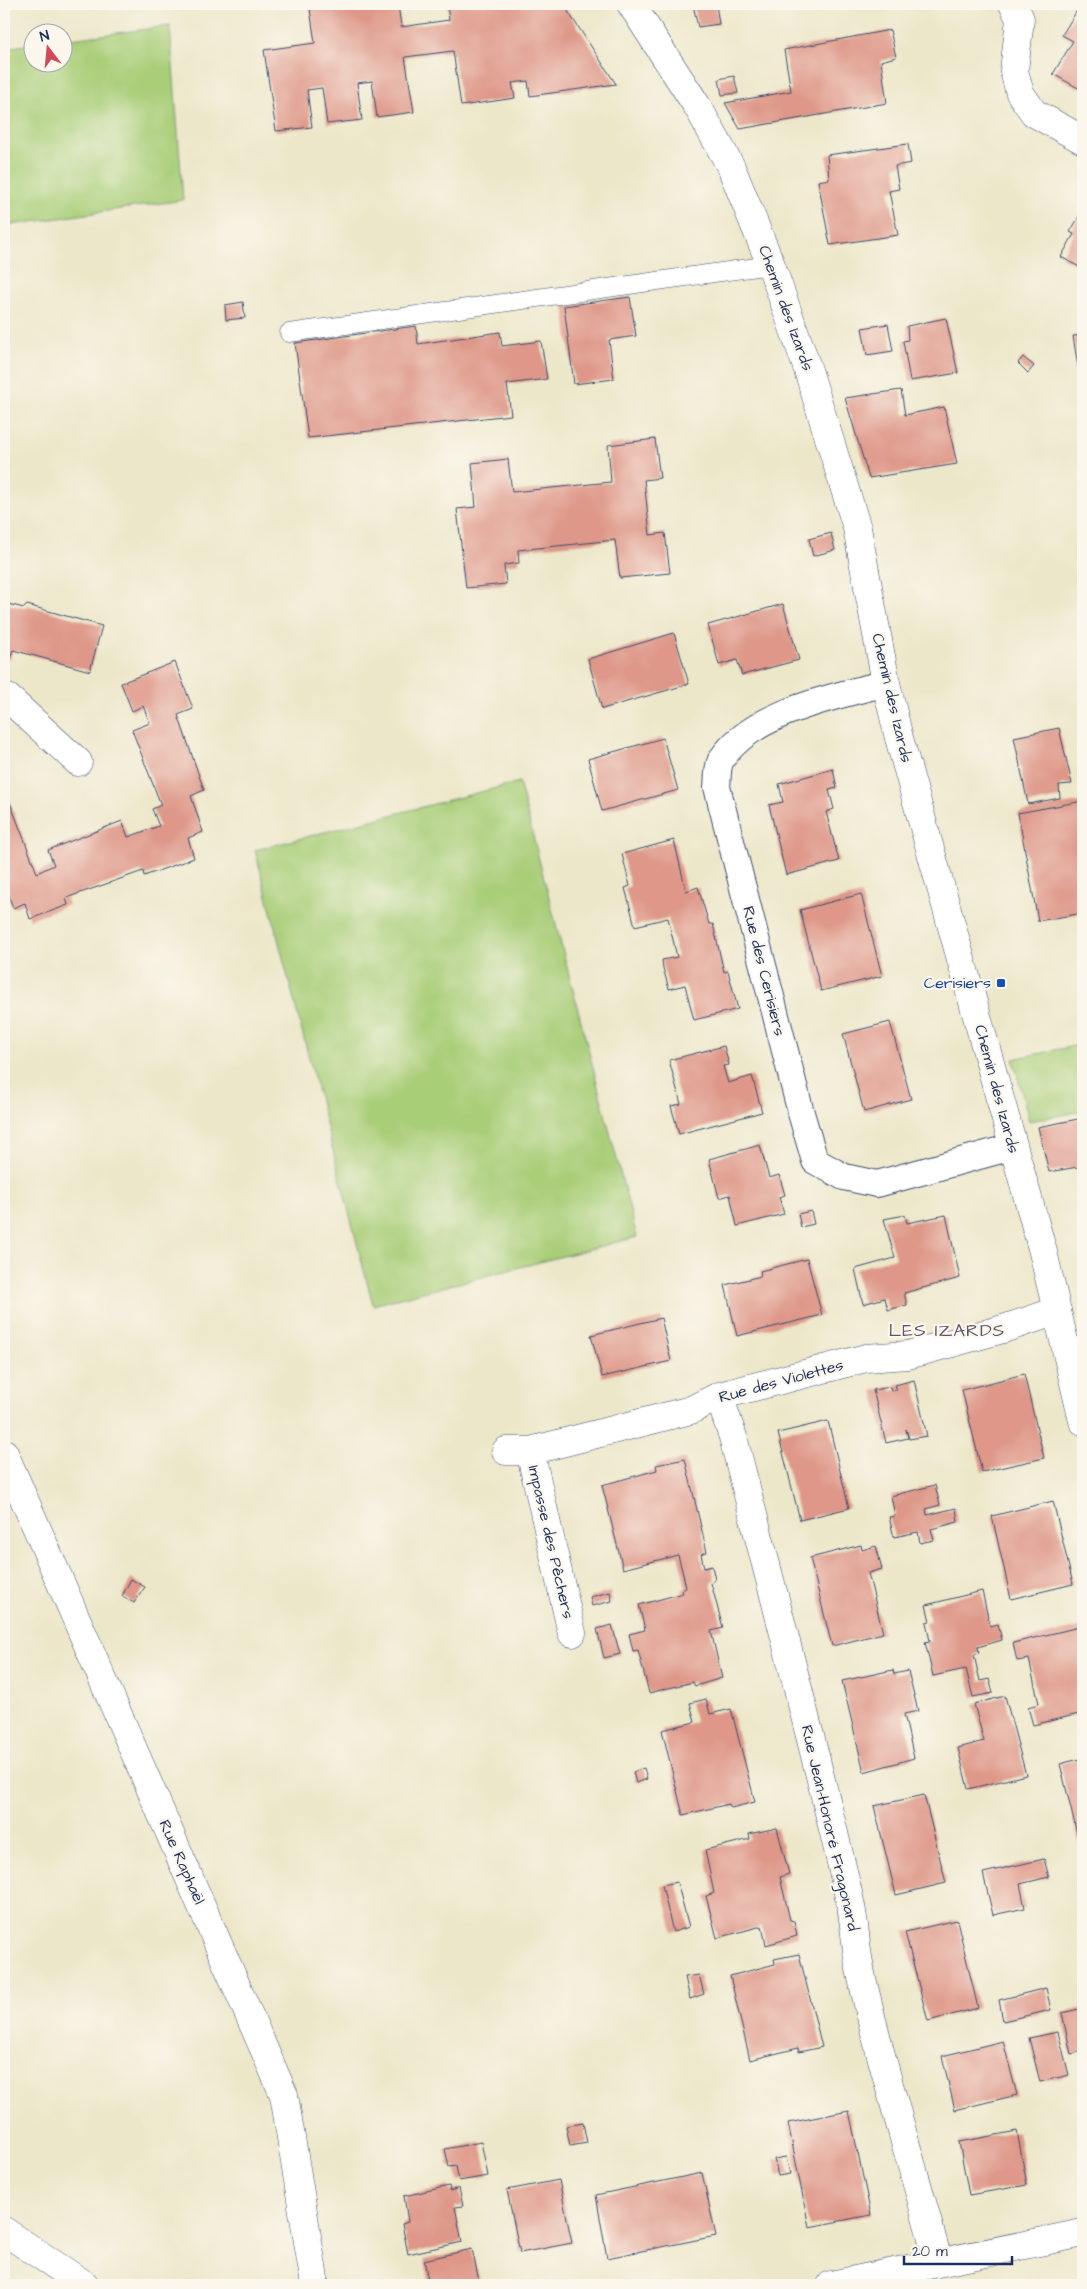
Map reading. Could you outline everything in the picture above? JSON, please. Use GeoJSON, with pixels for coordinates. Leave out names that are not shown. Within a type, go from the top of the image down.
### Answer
{"type":"FeatureCollection","features":[{"type":"Feature","properties":{"kind":"street","name":"Chemin des Izards"},"geometry":{"type":"LineString","coordinates":[[631,4],[699,109],[731,167],[771,265],[807,367],[857,528],[886,683],[899,738],[1042,1252],[1083,1421]]}},
{"type":"Feature","properties":{"kind":"street"},"geometry":{"type":"LineString","coordinates":[[1013,4],[1020,19],[1014,71],[1020,93],[1034,113],[1083,140]]}},
{"type":"Feature","properties":{"kind":"street","name":"Rue des Cerisiers"},"geometry":{"type":"LineString","coordinates":[[886,683],[774,716],[742,736],[720,762],[717,787],[801,1114],[815,1161],[844,1177],[877,1184],[1012,1147]]}},
{"type":"Feature","properties":{"kind":"street"},"geometry":{"type":"LineString","coordinates":[[4,697],[8,698],[78,762]]}},
{"type":"Feature","properties":{"kind":"street","name":"Rue des Violettes"},"geometry":{"type":"LineString","coordinates":[[518,1451],[690,1410],[719,1396],[866,1358],[908,1356],[1003,1330],[1057,1312]]}},
{"type":"Feature","properties":{"kind":"street","name":"Rue Jean-Honoré Fragonard"},"geometry":{"type":"LineString","coordinates":[[719,1396],[733,1438],[804,1716],[850,1900],[860,1968],[903,2137],[919,2188],[938,2262]]}},
{"type":"Feature","properties":{"kind":"street","name":"Impasse des Pêchers"},"geometry":{"type":"LineString","coordinates":[[518,1451],[572,1633]]}},
{"type":"Feature","properties":{"kind":"street","name":"Rue Raphaël"},"geometry":{"type":"LineString","coordinates":[[4,1453],[284,2095],[315,2285]]}},
{"type":"Feature","properties":{"kind":"street"},"geometry":{"type":"LineString","coordinates":[[4,2231],[85,2285]]}},
{"type":"Feature","properties":{"kind":"street"},"geometry":{"type":"LineString","coordinates":[[831,2285],[1083,2232]]}},
{"type":"Feature","properties":{"kind":"lane"},"geometry":{"type":"LineString","coordinates":[[289,333],[771,265]]}},
{"type":"Feature","properties":{"kind":"green space"},"geometry":{"type":"Polygon","coordinates":[[[170,26],[183,200],[4,226],[4,48],[22,45],[22,72],[72,72],[72,39],[170,26]]]}},
{"type":"Feature","properties":{"kind":"green space"},"geometry":{"type":"Polygon","coordinates":[[[519,782],[637,1237],[373,1305],[255,850],[519,782]]]}},
{"type":"Feature","properties":{"kind":"green space"},"geometry":{"type":"Polygon","coordinates":[[[1083,1044],[1083,1111],[1029,1121],[1013,1059],[1083,1044]]]}},
{"type":"Feature","properties":{"kind":"building"},"geometry":{"type":"Polygon","coordinates":[[[349,4],[398,4],[401,27],[449,20],[447,4],[503,4],[503,6],[517,4],[563,4],[616,84],[530,96],[528,81],[512,83],[515,98],[461,106],[453,51],[405,57],[414,112],[377,117],[372,81],[357,83],[362,120],[327,124],[322,88],[307,90],[312,127],[276,131],[264,50],[315,43],[310,9],[349,4]]]}},
{"type":"Feature","properties":{"kind":"building"},"geometry":{"type":"Polygon","coordinates":[[[716,4],[719,24],[698,27],[693,5],[716,4]]]}},
{"type":"Feature","properties":{"kind":"building"},"geometry":{"type":"Polygon","coordinates":[[[1081,4],[1083,5],[1083,86],[1080,85],[1078,88],[1053,74],[1073,41],[1062,35],[1081,4]]]}},
{"type":"Feature","properties":{"kind":"building"},"geometry":{"type":"Polygon","coordinates":[[[890,30],[896,57],[881,61],[887,103],[740,129],[725,103],[791,91],[784,50],[890,30]]]}},
{"type":"Feature","properties":{"kind":"building"},"geometry":{"type":"Polygon","coordinates":[[[734,76],[738,93],[722,95],[719,79],[734,76]]]}},
{"type":"Feature","properties":{"kind":"building"},"geometry":{"type":"Polygon","coordinates":[[[908,144],[911,163],[895,166],[899,189],[889,191],[898,235],[830,245],[818,181],[829,179],[827,155],[908,144]]]}},
{"type":"Feature","properties":{"kind":"building"},"geometry":{"type":"Polygon","coordinates":[[[1083,210],[1083,269],[1061,257],[1074,234],[1070,232],[1083,210]]]}},
{"type":"Feature","properties":{"kind":"building"},"geometry":{"type":"Polygon","coordinates":[[[630,297],[636,336],[609,340],[614,379],[574,384],[564,306],[630,297]]]}},
{"type":"Feature","properties":{"kind":"building"},"geometry":{"type":"Polygon","coordinates":[[[243,302],[245,318],[226,320],[225,305],[243,302]]]}},
{"type":"Feature","properties":{"kind":"building"},"geometry":{"type":"Polygon","coordinates":[[[946,318],[958,373],[910,381],[903,341],[908,340],[907,326],[946,318]]]}},
{"type":"Feature","properties":{"kind":"building"},"geometry":{"type":"Polygon","coordinates":[[[888,324],[893,351],[867,355],[862,328],[888,324]]]}},
{"type":"Feature","properties":{"kind":"building"},"geometry":{"type":"Polygon","coordinates":[[[416,326],[418,344],[500,332],[502,346],[541,341],[547,379],[507,384],[511,415],[308,438],[295,343],[416,326]]]}},
{"type":"Feature","properties":{"kind":"building"},"geometry":{"type":"Polygon","coordinates":[[[1083,335],[1083,391],[1082,391],[1073,336],[1083,335]]]}},
{"type":"Feature","properties":{"kind":"building"},"geometry":{"type":"Polygon","coordinates":[[[1023,357],[1034,366],[1028,373],[1018,363],[1023,357]]]}},
{"type":"Feature","properties":{"kind":"building"},"geometry":{"type":"Polygon","coordinates":[[[901,390],[905,415],[944,407],[957,464],[869,478],[845,398],[901,390]]]}},
{"type":"Feature","properties":{"kind":"building"},"geometry":{"type":"Polygon","coordinates":[[[655,439],[660,478],[644,480],[650,535],[665,533],[670,573],[620,578],[615,540],[518,550],[519,563],[504,565],[506,584],[466,588],[457,509],[476,507],[472,463],[508,459],[512,492],[611,482],[608,445],[655,439]]]}},
{"type":"Feature","properties":{"kind":"building"},"geometry":{"type":"Polygon","coordinates":[[[831,533],[835,550],[813,556],[809,539],[831,533]]]}},
{"type":"Feature","properties":{"kind":"building"},"geometry":{"type":"Polygon","coordinates":[[[4,603],[24,608],[27,605],[102,626],[90,671],[13,650],[10,659],[4,658],[4,603]]]}},
{"type":"Feature","properties":{"kind":"building"},"geometry":{"type":"Polygon","coordinates":[[[783,604],[799,660],[742,675],[737,660],[719,665],[708,625],[783,604]]]}},
{"type":"Feature","properties":{"kind":"building"},"geometry":{"type":"Polygon","coordinates":[[[674,633],[689,684],[602,709],[588,659],[674,633]]]}},
{"type":"Feature","properties":{"kind":"building"},"geometry":{"type":"Polygon","coordinates":[[[175,662],[193,709],[178,715],[204,790],[191,796],[203,832],[188,838],[194,858],[144,876],[143,871],[66,898],[68,905],[30,919],[25,903],[13,908],[4,883],[4,787],[37,873],[54,865],[48,850],[122,821],[128,837],[159,826],[152,809],[161,805],[132,730],[150,723],[143,706],[132,711],[121,683],[175,662]]]}},
{"type":"Feature","properties":{"kind":"building"},"geometry":{"type":"Polygon","coordinates":[[[1059,728],[1072,784],[1059,785],[1060,798],[1028,804],[1014,737],[1059,728]]]}},
{"type":"Feature","properties":{"kind":"building"},"geometry":{"type":"Polygon","coordinates":[[[663,738],[678,790],[602,811],[588,759],[663,738]]]}},
{"type":"Feature","properties":{"kind":"building"},"geometry":{"type":"Polygon","coordinates":[[[833,769],[837,788],[829,790],[834,809],[826,812],[839,861],[786,875],[769,805],[783,802],[779,784],[833,769]]]}},
{"type":"Feature","properties":{"kind":"building"},"geometry":{"type":"Polygon","coordinates":[[[1083,801],[1083,913],[1038,921],[1018,813],[1083,801]]]}},
{"type":"Feature","properties":{"kind":"building"},"geometry":{"type":"Polygon","coordinates":[[[674,840],[686,891],[698,887],[709,924],[713,924],[724,972],[728,971],[738,1009],[694,1020],[685,985],[669,989],[663,968],[662,960],[677,957],[668,918],[635,926],[625,888],[630,886],[622,854],[674,840]]]}},
{"type":"Feature","properties":{"kind":"building"},"geometry":{"type":"Polygon","coordinates":[[[861,894],[882,976],[821,991],[800,910],[861,894]]]}},
{"type":"Feature","properties":{"kind":"building"},"geometry":{"type":"Polygon","coordinates":[[[890,1022],[911,1099],[864,1112],[843,1034],[890,1022]]]}},
{"type":"Feature","properties":{"kind":"building"},"geometry":{"type":"Polygon","coordinates":[[[724,1046],[729,1065],[723,1066],[728,1083],[752,1076],[762,1112],[679,1134],[671,1106],[681,1104],[669,1060],[724,1046]]]}},
{"type":"Feature","properties":{"kind":"building"},"geometry":{"type":"Polygon","coordinates":[[[1083,1118],[1083,1166],[1049,1172],[1038,1127],[1083,1118]]]}},
{"type":"Feature","properties":{"kind":"building"},"geometry":{"type":"Polygon","coordinates":[[[760,1145],[769,1178],[779,1175],[785,1195],[779,1197],[784,1214],[737,1226],[730,1195],[719,1198],[709,1159],[760,1145]]]}},
{"type":"Feature","properties":{"kind":"building"},"geometry":{"type":"Polygon","coordinates":[[[811,1211],[814,1224],[801,1227],[798,1214],[811,1211]]]}},
{"type":"Feature","properties":{"kind":"building"},"geometry":{"type":"Polygon","coordinates":[[[905,1215],[907,1223],[946,1215],[960,1278],[904,1293],[907,1305],[888,1310],[885,1298],[863,1304],[855,1269],[895,1258],[884,1219],[905,1215]]]}},
{"type":"Feature","properties":{"kind":"building"},"geometry":{"type":"Polygon","coordinates":[[[807,1259],[822,1315],[737,1336],[725,1285],[761,1276],[760,1271],[807,1259]]]}},
{"type":"Feature","properties":{"kind":"building"},"geometry":{"type":"Polygon","coordinates":[[[661,1318],[671,1361],[602,1377],[591,1335],[661,1318]]]}},
{"type":"Feature","properties":{"kind":"building"},"geometry":{"type":"Polygon","coordinates":[[[1024,1374],[1044,1458],[982,1472],[962,1390],[1024,1374]]]}},
{"type":"Feature","properties":{"kind":"building"},"geometry":{"type":"Polygon","coordinates":[[[914,1380],[927,1436],[909,1439],[906,1429],[908,1438],[886,1443],[873,1390],[890,1387],[891,1391],[897,1390],[895,1385],[914,1380]]]}},
{"type":"Feature","properties":{"kind":"building"},"geometry":{"type":"Polygon","coordinates":[[[828,1421],[849,1508],[800,1520],[778,1433],[828,1421]]]}},
{"type":"Feature","properties":{"kind":"building"},"geometry":{"type":"Polygon","coordinates":[[[685,1459],[707,1552],[701,1554],[704,1568],[712,1566],[715,1580],[711,1583],[723,1628],[711,1631],[722,1678],[695,1686],[693,1682],[649,1693],[638,1650],[633,1651],[629,1634],[645,1630],[639,1605],[683,1593],[682,1590],[686,1588],[683,1574],[678,1555],[623,1569],[602,1485],[657,1470],[656,1465],[685,1459]]]}},
{"type":"Feature","properties":{"kind":"building"},"geometry":{"type":"Polygon","coordinates":[[[935,1485],[940,1505],[926,1509],[927,1515],[956,1508],[958,1522],[931,1529],[934,1540],[920,1543],[918,1532],[894,1537],[889,1517],[895,1516],[891,1496],[935,1485]]]}},
{"type":"Feature","properties":{"kind":"building"},"geometry":{"type":"Polygon","coordinates":[[[1053,1501],[1073,1584],[1011,1599],[992,1516],[1053,1501]]]}},
{"type":"Feature","properties":{"kind":"building"},"geometry":{"type":"Polygon","coordinates":[[[861,1545],[862,1550],[876,1546],[882,1569],[868,1573],[883,1633],[832,1646],[810,1558],[861,1545]]]}},
{"type":"Feature","properties":{"kind":"building"},"geometry":{"type":"Polygon","coordinates":[[[131,1579],[145,1587],[134,1603],[122,1596],[131,1579]]]}},
{"type":"Feature","properties":{"kind":"building"},"geometry":{"type":"Polygon","coordinates":[[[982,1591],[990,1626],[998,1624],[1002,1640],[978,1647],[979,1653],[974,1655],[980,1681],[989,1679],[993,1693],[973,1697],[966,1669],[933,1676],[925,1642],[930,1641],[926,1622],[930,1621],[926,1605],[982,1591]]]}},
{"type":"Feature","properties":{"kind":"building"},"geometry":{"type":"Polygon","coordinates":[[[610,1592],[612,1601],[592,1606],[590,1597],[610,1592]]]}},
{"type":"Feature","properties":{"kind":"building"},"geometry":{"type":"Polygon","coordinates":[[[612,1625],[620,1654],[604,1658],[597,1629],[612,1625]]]}},
{"type":"Feature","properties":{"kind":"building"},"geometry":{"type":"Polygon","coordinates":[[[1083,1626],[1083,1713],[1033,1725],[1028,1707],[1039,1704],[1029,1659],[1017,1661],[1013,1643],[1083,1626]]]}},
{"type":"Feature","properties":{"kind":"building"},"geometry":{"type":"Polygon","coordinates":[[[893,1670],[894,1674],[908,1671],[918,1711],[904,1714],[914,1758],[864,1772],[842,1681],[893,1670]]]}},
{"type":"Feature","properties":{"kind":"building"},"geometry":{"type":"Polygon","coordinates":[[[1005,1696],[1026,1775],[968,1789],[958,1748],[984,1741],[974,1704],[1005,1696]]]}},
{"type":"Feature","properties":{"kind":"building"},"geometry":{"type":"Polygon","coordinates":[[[706,1699],[710,1714],[731,1709],[755,1802],[731,1808],[729,1804],[683,1815],[662,1730],[695,1722],[690,1703],[706,1699]]]}},
{"type":"Feature","properties":{"kind":"building"},"geometry":{"type":"Polygon","coordinates":[[[1083,1758],[1083,1845],[1080,1846],[1060,1764],[1083,1758]]]}},
{"type":"Feature","properties":{"kind":"building"},"geometry":{"type":"Polygon","coordinates":[[[644,1768],[647,1779],[636,1783],[633,1772],[644,1768]]]}},
{"type":"Feature","properties":{"kind":"building"},"geometry":{"type":"Polygon","coordinates":[[[924,1795],[946,1883],[896,1895],[874,1806],[924,1795]]]}},
{"type":"Feature","properties":{"kind":"building"},"geometry":{"type":"Polygon","coordinates":[[[777,1828],[789,1874],[780,1877],[790,1920],[794,1921],[797,1936],[766,1945],[762,1926],[717,1938],[706,1896],[714,1893],[705,1850],[750,1839],[749,1834],[777,1828]]]}},
{"type":"Feature","properties":{"kind":"building"},"geometry":{"type":"Polygon","coordinates":[[[1044,1859],[1049,1877],[1020,1884],[1025,1908],[993,1915],[983,1873],[1044,1859]]]}},
{"type":"Feature","properties":{"kind":"building"},"geometry":{"type":"Polygon","coordinates":[[[677,1882],[689,1927],[673,1932],[662,1885],[677,1882]]]}},
{"type":"Feature","properties":{"kind":"building"},"geometry":{"type":"Polygon","coordinates":[[[957,1920],[978,2008],[928,2021],[905,1932],[957,1920]]]}},
{"type":"Feature","properties":{"kind":"building"},"geometry":{"type":"Polygon","coordinates":[[[799,1954],[822,2047],[799,2052],[798,2048],[750,2060],[730,1976],[775,1964],[774,1959],[799,1954]]]}},
{"type":"Feature","properties":{"kind":"building"},"geometry":{"type":"Polygon","coordinates":[[[699,1975],[704,1994],[690,1999],[685,1977],[699,1975]]]}},
{"type":"Feature","properties":{"kind":"building"},"geometry":{"type":"Polygon","coordinates":[[[1046,1988],[1051,2010],[1003,2021],[999,2000],[1046,1988]]]}},
{"type":"Feature","properties":{"kind":"building"},"geometry":{"type":"Polygon","coordinates":[[[1083,2008],[1083,2051],[1071,2054],[1062,2013],[1083,2008]]]}},
{"type":"Feature","properties":{"kind":"building"},"geometry":{"type":"Polygon","coordinates":[[[1058,2032],[1069,2075],[1040,2082],[1029,2038],[1058,2032]]]}},
{"type":"Feature","properties":{"kind":"building"},"geometry":{"type":"Polygon","coordinates":[[[1003,2041],[1017,2095],[955,2110],[942,2056],[1003,2041]]]}},
{"type":"Feature","properties":{"kind":"building"},"geometry":{"type":"Polygon","coordinates":[[[849,2111],[871,2215],[809,2227],[788,2123],[849,2111]]]}},
{"type":"Feature","properties":{"kind":"building"},"geometry":{"type":"Polygon","coordinates":[[[583,2123],[587,2143],[570,2146],[566,2126],[583,2123]]]}},
{"type":"Feature","properties":{"kind":"building"},"geometry":{"type":"Polygon","coordinates":[[[1017,2131],[1027,2185],[969,2195],[959,2142],[1017,2131]]]}},
{"type":"Feature","properties":{"kind":"building"},"geometry":{"type":"Polygon","coordinates":[[[481,2142],[488,2176],[459,2181],[456,2166],[449,2167],[445,2149],[481,2142]]]}},
{"type":"Feature","properties":{"kind":"building"},"geometry":{"type":"Polygon","coordinates":[[[786,2157],[790,2174],[778,2176],[774,2159],[786,2157]]]}},
{"type":"Feature","properties":{"kind":"building"},"geometry":{"type":"Polygon","coordinates":[[[702,2173],[716,2236],[607,2258],[596,2195],[702,2173]]]}},
{"type":"Feature","properties":{"kind":"building"},"geometry":{"type":"Polygon","coordinates":[[[559,2180],[572,2243],[520,2253],[507,2190],[559,2180]]]}},
{"type":"Feature","properties":{"kind":"building"},"geometry":{"type":"Polygon","coordinates":[[[449,2186],[450,2191],[459,2188],[463,2206],[455,2207],[462,2242],[408,2254],[402,2224],[408,2222],[404,2196],[449,2186]]]}},
{"type":"Feature","properties":{"kind":"building"},"geometry":{"type":"Polygon","coordinates":[[[472,2249],[480,2285],[429,2285],[424,2260],[472,2249]]]}},
{"type":"Feature","properties":{"kind":"place","name":"Cerisiers"},"geometry":{"type":"Point","coordinates":[1001,983]}},
{"type":"Feature","properties":{"kind":"district","name":"LES IZARDS"},"geometry":{"type":"Point","coordinates":[947,1330]}}]}
